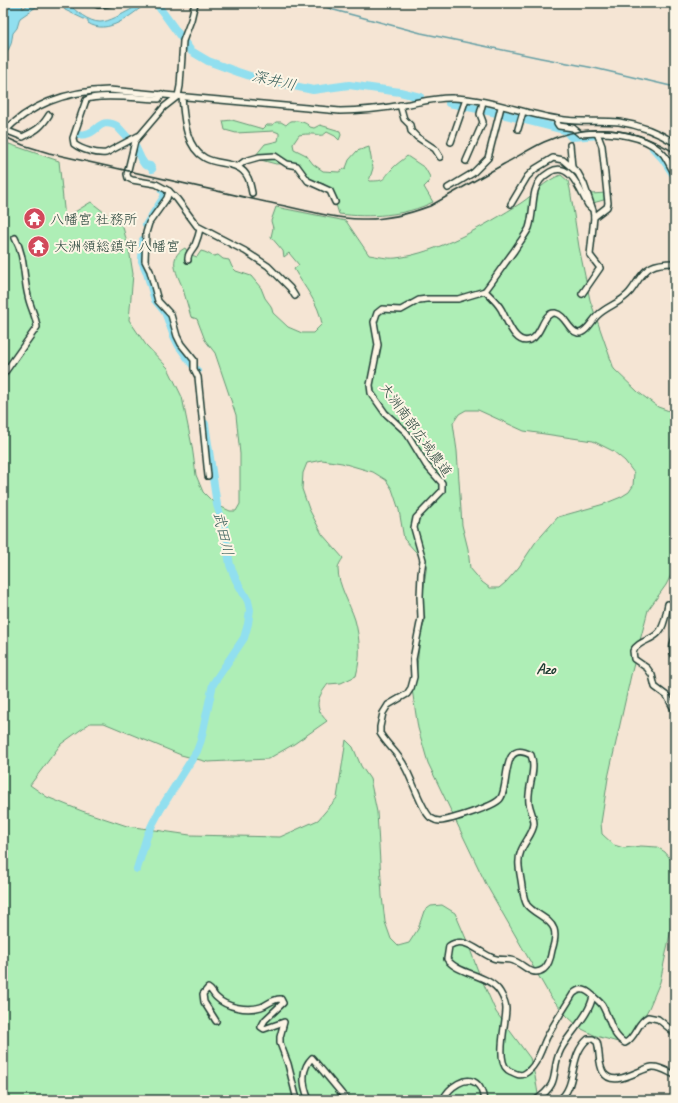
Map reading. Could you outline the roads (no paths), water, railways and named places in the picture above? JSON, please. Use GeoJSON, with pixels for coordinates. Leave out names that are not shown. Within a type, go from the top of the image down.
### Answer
{"type":"FeatureCollection","features":[{"type":"Feature","properties":{"kind":"street"},"geometry":{"type":"LineString","coordinates":[[94,3],[98,5],[111,3]]}},
{"type":"Feature","properties":{"kind":"street"},"geometry":{"type":"LineString","coordinates":[[195,3],[194,12],[183,41],[180,96],[185,124],[192,144],[204,158],[240,168],[248,177],[252,193]]}},
{"type":"Feature","properties":{"kind":"street"},"geometry":{"type":"LineString","coordinates":[[4,132],[32,110],[51,100],[89,90],[109,90],[340,111],[373,110],[440,98],[466,99],[576,122],[618,122],[636,125],[652,130],[675,143]]}},
{"type":"Feature","properties":{"kind":"street"},"geometry":{"type":"LineString","coordinates":[[138,136],[106,153],[79,148],[74,144],[73,138],[86,100],[89,98],[107,97],[159,99],[162,94]]}},
{"type":"Feature","properties":{"kind":"street"},"geometry":{"type":"LineString","coordinates":[[180,96],[164,107],[138,136],[133,147],[127,174],[128,178],[156,184],[169,191],[200,229],[245,251],[268,266],[290,288],[295,296]]}},
{"type":"Feature","properties":{"kind":"street"},"geometry":{"type":"LineString","coordinates":[[451,142],[466,99]]}},
{"type":"Feature","properties":{"kind":"street"},"geometry":{"type":"LineString","coordinates":[[466,161],[483,122],[480,114],[483,102]]}},
{"type":"Feature","properties":{"kind":"street"},"geometry":{"type":"LineString","coordinates":[[400,105],[404,119],[410,125],[411,131],[435,149],[440,157]]}},
{"type":"Feature","properties":{"kind":"street"},"geometry":{"type":"LineString","coordinates":[[448,188],[473,173],[488,158],[502,107]]}},
{"type":"Feature","properties":{"kind":"street"},"geometry":{"type":"LineString","coordinates":[[518,129],[523,112]]}},
{"type":"Feature","properties":{"kind":"street"},"geometry":{"type":"LineString","coordinates":[[4,132],[23,137],[43,125],[49,115]]}},
{"type":"Feature","properties":{"kind":"street"},"geometry":{"type":"LineString","coordinates":[[558,119],[557,124],[559,126],[573,128],[580,134],[598,135],[609,133],[623,135],[636,138],[653,145],[664,155],[675,174]]}},
{"type":"Feature","properties":{"kind":"street"},"geometry":{"type":"LineString","coordinates":[[594,217],[607,207],[608,203],[602,146],[598,135]]}},
{"type":"Feature","properties":{"kind":"street"},"geometry":{"type":"LineString","coordinates":[[570,145],[572,167]]}},
{"type":"Feature","properties":{"kind":"street"},"geometry":{"type":"LineString","coordinates":[[237,167],[244,161],[259,157],[275,156],[287,164],[297,166],[308,181],[330,191],[335,202]]}},
{"type":"Feature","properties":{"kind":"street"},"geometry":{"type":"LineString","coordinates":[[511,204],[527,177],[535,169],[553,158],[563,160],[578,173],[584,184],[593,210],[594,217],[590,255],[600,268],[582,294]]}},
{"type":"Feature","properties":{"kind":"street"},"geometry":{"type":"LineString","coordinates":[[593,210],[588,205],[571,175],[564,170],[554,170],[547,174],[535,189],[532,216],[529,227],[521,241],[485,291],[501,308],[513,334],[519,338],[526,341],[533,339],[538,334],[548,315],[552,314],[557,314],[562,317],[572,330],[578,333],[582,332],[599,313],[616,305],[630,293],[645,272],[652,267],[661,264],[675,263]]}},
{"type":"Feature","properties":{"kind":"street"},"geometry":{"type":"LineString","coordinates":[[169,191],[167,198],[149,223],[146,233],[145,261],[150,271],[158,301],[171,316],[181,344],[194,360],[194,369],[198,377],[208,476]]}},
{"type":"Feature","properties":{"kind":"street"},"geometry":{"type":"LineString","coordinates":[[188,260],[187,257],[194,246],[200,229]]}},
{"type":"Feature","properties":{"kind":"street"},"geometry":{"type":"LineString","coordinates":[[3,375],[37,326],[26,286],[23,256],[15,238]]}},
{"type":"Feature","properties":{"kind":"street","name":"大洲南部広域農道"},"geometry":{"type":"LineString","coordinates":[[485,291],[458,299],[419,300],[401,310],[385,308],[380,311],[374,322],[378,345],[370,385],[371,393],[385,413],[406,432],[426,465],[442,483],[442,491],[416,518],[414,528],[423,560],[420,596],[421,618],[413,659],[414,677],[411,688],[407,694],[388,705],[383,713],[380,733],[405,766],[430,818],[438,821],[495,804],[501,798],[504,790],[510,758],[514,754],[520,752],[526,752],[531,755],[533,761],[529,803],[534,824],[520,852],[519,866],[523,896],[527,904],[550,923],[554,929],[552,952],[548,963],[544,969],[538,972],[531,972],[518,962],[492,958],[462,943],[454,943],[449,946],[447,951],[447,959],[450,964],[492,984],[500,991],[506,1008],[502,1056],[507,1069],[515,1074],[522,1075],[528,1072],[541,1052],[546,1039],[573,994],[577,990],[582,989],[588,991],[593,996]]}},
{"type":"Feature","properties":{"kind":"street"},"geometry":{"type":"LineString","coordinates":[[668,604],[662,627],[659,632],[638,644],[633,651],[634,659],[647,668],[652,675],[655,687],[668,696],[675,711]]}},
{"type":"Feature","properties":{"kind":"street"},"geometry":{"type":"LineString","coordinates":[[675,638],[672,643],[672,649],[675,657]]}},
{"type":"Feature","properties":{"kind":"street"},"geometry":{"type":"LineString","coordinates":[[216,1022],[204,1002],[203,994],[208,988],[222,1001],[247,1009],[264,1006],[274,999],[281,999],[283,1003],[265,1020],[261,1027],[268,1028],[284,1022],[280,1043],[288,1064],[297,1100]]}},
{"type":"Feature","properties":{"kind":"street"},"geometry":{"type":"LineString","coordinates":[[593,996],[602,1006],[617,1036],[625,1043],[632,1037],[643,1019],[648,1017],[658,1019],[675,1033]]}},
{"type":"Feature","properties":{"kind":"street"},"geometry":{"type":"LineString","coordinates":[[536,1100],[545,1094],[552,1086],[555,1079],[557,1058],[561,1049],[588,1011],[592,1003],[593,996]]}},
{"type":"Feature","properties":{"kind":"street"},"geometry":{"type":"LineString","coordinates":[[559,1100],[568,1090],[575,1060],[584,1042],[588,1039],[596,1042],[604,1072],[609,1078],[615,1079],[625,1077],[650,1067],[656,1067],[675,1075]]}},
{"type":"Feature","properties":{"kind":"street"},"geometry":{"type":"LineString","coordinates":[[309,1100],[305,1089],[304,1068],[312,1058],[347,1100]]}},
{"type":"Feature","properties":{"kind":"street"},"geometry":{"type":"LineString","coordinates":[[444,1100],[446,1093],[453,1086],[463,1082],[473,1082],[479,1086],[484,1100]]}},
{"type":"Feature","properties":{"kind":"water"},"geometry":{"type":"Polygon","coordinates":[[[3,3],[24,3],[22,8],[24,8],[30,3],[53,3],[36,7],[20,18],[3,61],[3,3]]]}},
{"type":"Feature","properties":{"kind":"water"},"geometry":{"type":"Polygon","coordinates":[[[61,3],[68,3],[82,16],[91,20],[96,22],[104,22],[138,5],[147,3],[127,18],[111,26],[103,27],[88,23],[88,21],[65,10],[61,3]]]}},
{"type":"Feature","properties":{"kind":"waterway","name":"深井川"},"geometry":{"type":"LineString","coordinates":[[156,3],[191,51],[208,61],[238,72],[256,78],[313,90],[349,85],[400,92],[420,97]]}},
{"type":"Feature","properties":{"kind":"waterway"},"geometry":{"type":"LineString","coordinates":[[316,3],[334,10],[421,33],[594,68],[675,87]]}},
{"type":"Feature","properties":{"kind":"waterway","name":"深井川"},"geometry":{"type":"LineString","coordinates":[[449,103],[502,114],[565,130],[571,137],[600,135]]}},
{"type":"Feature","properties":{"kind":"waterway","name":"武田川"},"geometry":{"type":"LineString","coordinates":[[76,134],[90,133],[107,123],[117,126],[135,146],[145,165],[150,166],[152,169]]}},
{"type":"Feature","properties":{"kind":"waterway","name":"深井川"},"geometry":{"type":"LineString","coordinates":[[653,148],[663,159],[675,177]]}},
{"type":"Feature","properties":{"kind":"waterway","name":"武田川"},"geometry":{"type":"LineString","coordinates":[[146,225],[164,197],[165,192],[162,190]]}},
{"type":"Feature","properties":{"kind":"waterway","name":"武田川"},"geometry":{"type":"LineString","coordinates":[[143,240],[142,261],[155,300],[165,312],[179,346],[197,371]]}},
{"type":"Feature","properties":{"kind":"waterway","name":"武田川"},"geometry":{"type":"LineString","coordinates":[[137,869],[147,836],[153,823],[197,751],[201,740],[213,684],[244,638],[248,624],[250,610],[248,601],[236,580],[230,565],[224,526],[217,505],[205,424]]}},
{"type":"Feature","properties":{"kind":"railway"},"geometry":{"type":"LineString","coordinates":[[3,136],[23,145],[49,153],[313,212],[337,217],[361,219],[379,219],[396,216],[414,212],[430,206],[539,144],[577,132],[611,130],[628,133],[660,144],[675,153]]}},
{"type":"Feature","properties":{"kind":"place","name":"八幡宮 社務所"},"geometry":{"type":"Point","coordinates":[35,219]}},
{"type":"Feature","properties":{"kind":"place","name":"大洲領総鎮守八幡宮"},"geometry":{"type":"Point","coordinates":[39,246]}},
{"type":"Feature","properties":{"kind":"district","name":"Azo"},"geometry":{"type":"Point","coordinates":[546,669]}}]}
